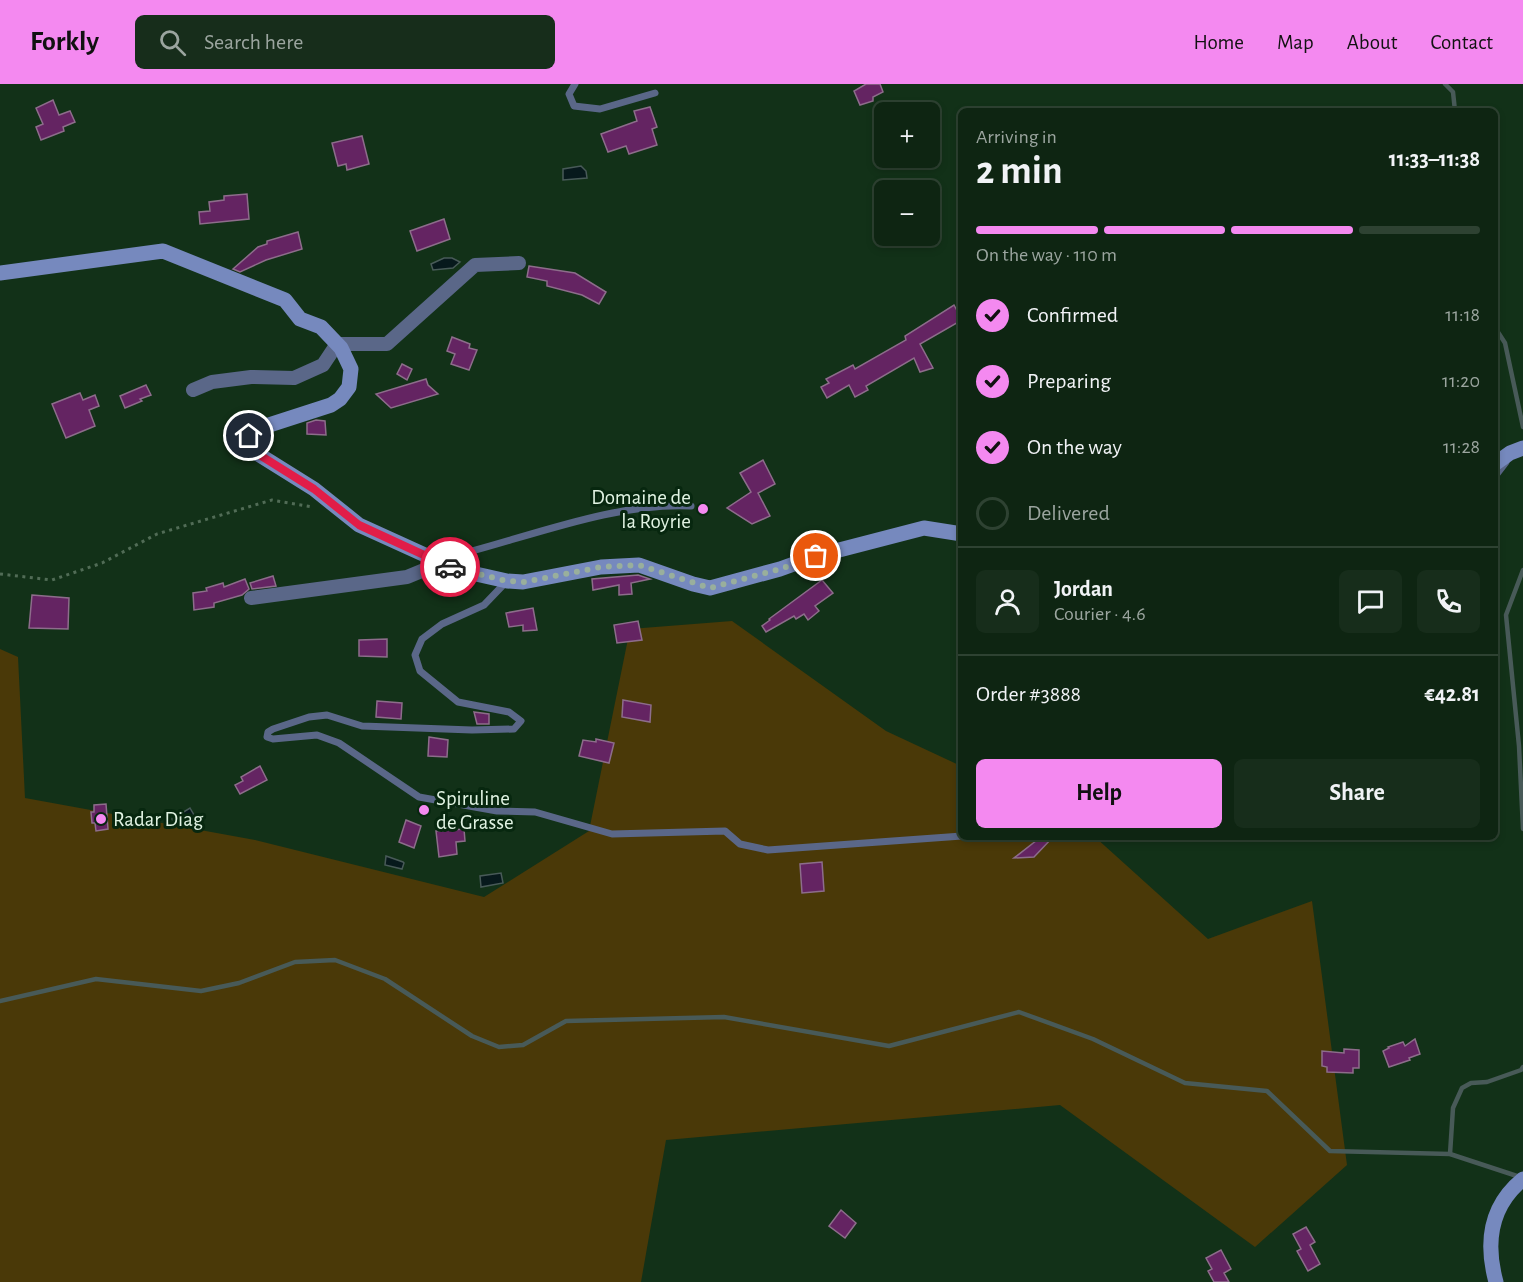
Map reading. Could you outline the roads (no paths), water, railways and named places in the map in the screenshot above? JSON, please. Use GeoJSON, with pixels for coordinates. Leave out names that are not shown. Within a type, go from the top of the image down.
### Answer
{"type":"FeatureCollection","features":[{"type":"Feature","properties":{"kind":"street"},"geometry":{"type":"LineString","coordinates":[[0,273],[163,251],[285,300],[300,320],[321,327],[337,344],[351,369],[349,387],[340,399],[331,405],[266,426],[249,436],[250,449],[314,489],[359,525],[458,570],[507,581],[524,582],[601,567],[639,565],[710,588],[780,569],[816,556],[924,528],[958,533]]}},
{"type":"Feature","properties":{"kind":"street"},"geometry":{"type":"LineString","coordinates":[[337,344],[387,344],[475,265],[519,263]]}},
{"type":"Feature","properties":{"kind":"street"},"geometry":{"type":"LineString","coordinates":[[193,390],[212,382],[251,377],[294,378],[323,364],[337,344]]}},
{"type":"Feature","properties":{"kind":"street"},"geometry":{"type":"LineString","coordinates":[[1498,462],[1519,450]]}},
{"type":"Feature","properties":{"kind":"street"},"geometry":{"type":"LineString","coordinates":[[251,598],[407,577],[439,562]]}},
{"type":"Feature","properties":{"kind":"street"},"geometry":{"type":"LineString","coordinates":[[1496,1282],[1489,1249],[1494,1223],[1500,1206],[1511,1189],[1523,1179]]}},
{"type":"Feature","properties":{"kind":"lane"},"geometry":{"type":"LineString","coordinates":[[575,84],[569,94],[574,106],[600,109],[655,93]]}},
{"type":"Feature","properties":{"kind":"lane"},"geometry":{"type":"LineString","coordinates":[[1498,473],[1519,450]]}},
{"type":"Feature","properties":{"kind":"lane"},"geometry":{"type":"LineString","coordinates":[[439,562],[548,530],[634,509],[669,505],[691,506]]}},
{"type":"Feature","properties":{"kind":"lane"},"geometry":{"type":"LineString","coordinates":[[507,581],[484,605],[442,624],[422,639],[415,655],[420,670],[458,702],[509,712],[521,721],[514,729],[472,730],[362,726],[327,715],[309,717],[273,729],[268,732],[267,737],[273,739],[317,735],[339,742],[419,797],[497,811],[535,812],[612,834],[725,831],[740,844],[768,850],[958,836]]}},
{"type":"Feature","properties":{"kind":"waterway"},"geometry":{"type":"LineString","coordinates":[[1445,84],[1453,92],[1455,108]]}},
{"type":"Feature","properties":{"kind":"waterway"},"geometry":{"type":"LineString","coordinates":[[1498,332],[1505,343],[1523,427]]}},
{"type":"Feature","properties":{"kind":"waterway"},"geometry":{"type":"LineString","coordinates":[[1523,570],[1506,615],[1519,746],[1523,829]]}},
{"type":"Feature","properties":{"kind":"waterway"},"geometry":{"type":"LineString","coordinates":[[0,1001],[96,979],[201,991],[239,983],[295,962],[335,960],[385,979],[472,1036],[499,1047],[523,1045],[566,1021],[724,1017],[889,1046],[1019,1012],[1093,1039],[1185,1083],[1267,1091],[1330,1151],[1450,1154],[1520,1177]]}},
{"type":"Feature","properties":{"kind":"waterway"},"geometry":{"type":"LineString","coordinates":[[1450,1154],[1453,1108],[1462,1088],[1471,1083],[1487,1082],[1521,1070],[1523,1067]]}},
{"type":"Feature","properties":{"kind":"place","name":"Domaine de la Royrie"},"geometry":{"type":"Point","coordinates":[703,509]}},
{"type":"Feature","properties":{"kind":"place","name":"Spiruline de Grasse"},"geometry":{"type":"Point","coordinates":[424,810]}},
{"type":"Feature","properties":{"kind":"place","name":"Radar Diag"},"geometry":{"type":"Point","coordinates":[101,819]}}]}
